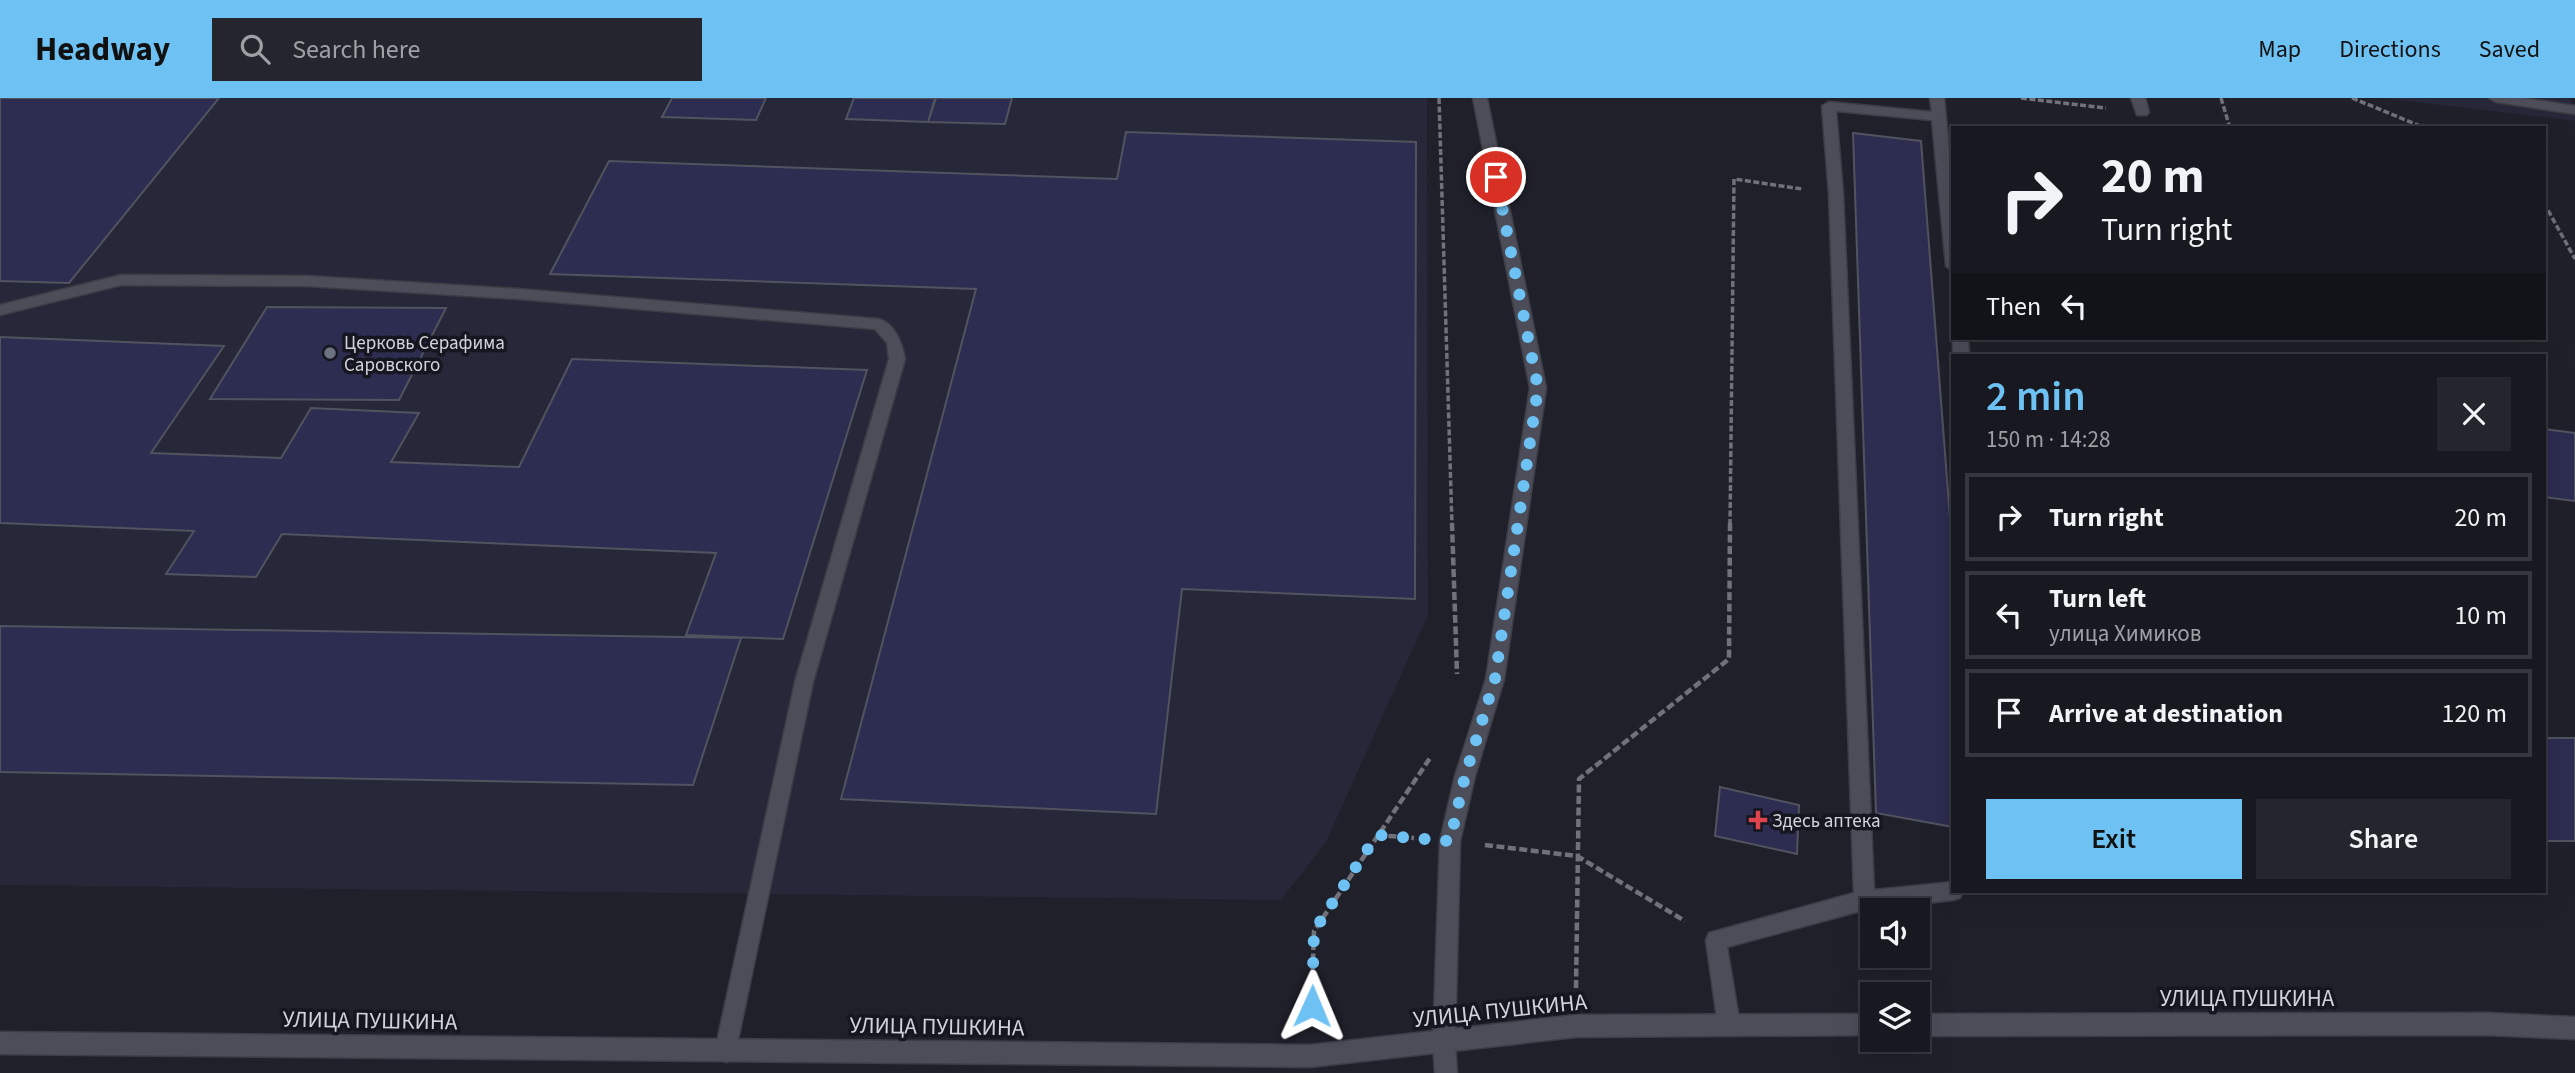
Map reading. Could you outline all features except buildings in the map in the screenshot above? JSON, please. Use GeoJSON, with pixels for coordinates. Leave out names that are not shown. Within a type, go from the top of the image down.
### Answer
{"type":"FeatureCollection","features":[{"type":"Feature","properties":{"kind":"street"},"geometry":{"type":"LineString","coordinates":[[1446,1073],[1444,1042],[1450,841],[1465,776],[1495,679],[1538,388],[1480,98]]}},
{"type":"Feature","properties":{"kind":"street"},"geometry":{"type":"LineString","coordinates":[[1937,98],[1951,245]]}},
{"type":"Feature","properties":{"kind":"street"},"geometry":{"type":"LineString","coordinates":[[2496,98],[2575,110]]}},
{"type":"Feature","properties":{"kind":"street"},"geometry":{"type":"LineString","coordinates":[[1864,898],[1836,194],[1829,106],[1939,117]]}},
{"type":"Feature","properties":{"kind":"street"},"geometry":{"type":"LineString","coordinates":[[0,310],[121,280],[307,281],[519,293],[879,324],[894,341],[897,359],[804,681],[726,1051]]}},
{"type":"Feature","properties":{"kind":"street"},"geometry":{"type":"LineString","coordinates":[[1884,898],[1951,891]]}},
{"type":"Feature","properties":{"kind":"street"},"geometry":{"type":"LineString","coordinates":[[1729,1025],[1716,940],[1860,901]]}},
{"type":"Feature","properties":{"kind":"street","name":"УЛИЦА ПУШКИНА"},"geometry":{"type":"LineString","coordinates":[[1930,1025],[2487,1024],[2575,1028]]}},
{"type":"Feature","properties":{"kind":"street","name":"УЛИЦА ПУШКИНА"},"geometry":{"type":"LineString","coordinates":[[0,1043],[1310,1056],[1576,1026],[1860,1025]]}},
{"type":"Feature","properties":{"kind":"path"},"geometry":{"type":"LineString","coordinates":[[1439,98],[1457,676]]}},
{"type":"Feature","properties":{"kind":"path"},"geometry":{"type":"LineString","coordinates":[[2021,98],[2140,105]]}},
{"type":"Feature","properties":{"kind":"path"},"geometry":{"type":"LineString","coordinates":[[2221,98],[2229,126]]}},
{"type":"Feature","properties":{"kind":"path"},"geometry":{"type":"LineString","coordinates":[[2352,98],[2420,126]]}},
{"type":"Feature","properties":{"kind":"path"},"geometry":{"type":"LineString","coordinates":[[1576,1026],[1579,779],[1729,659],[1734,179],[1836,194]]}},
{"type":"Feature","properties":{"kind":"path"},"geometry":{"type":"LineString","coordinates":[[2546,207],[2575,259]]}},
{"type":"Feature","properties":{"kind":"path"},"geometry":{"type":"LineString","coordinates":[[1310,1056],[1314,931],[1436,749]]}},
{"type":"Feature","properties":{"kind":"path"},"geometry":{"type":"LineString","coordinates":[[1377,835],[1577,856],[1716,940]]}},
{"type":"Feature","properties":{"kind":"shaded area"},"geometry":{"type":"Polygon","coordinates":[[[0,98],[1427,98],[1428,615],[1326,842],[1281,900],[0,885],[0,98]]]}},
{"type":"Feature","properties":{"kind":"shaded area"},"geometry":{"type":"Polygon","coordinates":[[[2383,98],[2570,98],[2575,108],[2575,121],[2383,98]]]}},
{"type":"Feature","properties":{"kind":"place","name":"Церковь Серафима Саровского"},"geometry":{"type":"Point","coordinates":[330,353]}},
{"type":"Feature","properties":{"kind":"place","name":"Здесь аптека"},"geometry":{"type":"Point","coordinates":[1758,820]}},
{"type":"Feature","properties":{"kind":"route"},"geometry":{"type":"LineString","coordinates":[[1312,1006],[1314,931],[1377,835],[1450,841],[1465,776],[1495,679],[1538,388],[1496,177]]}}]}
